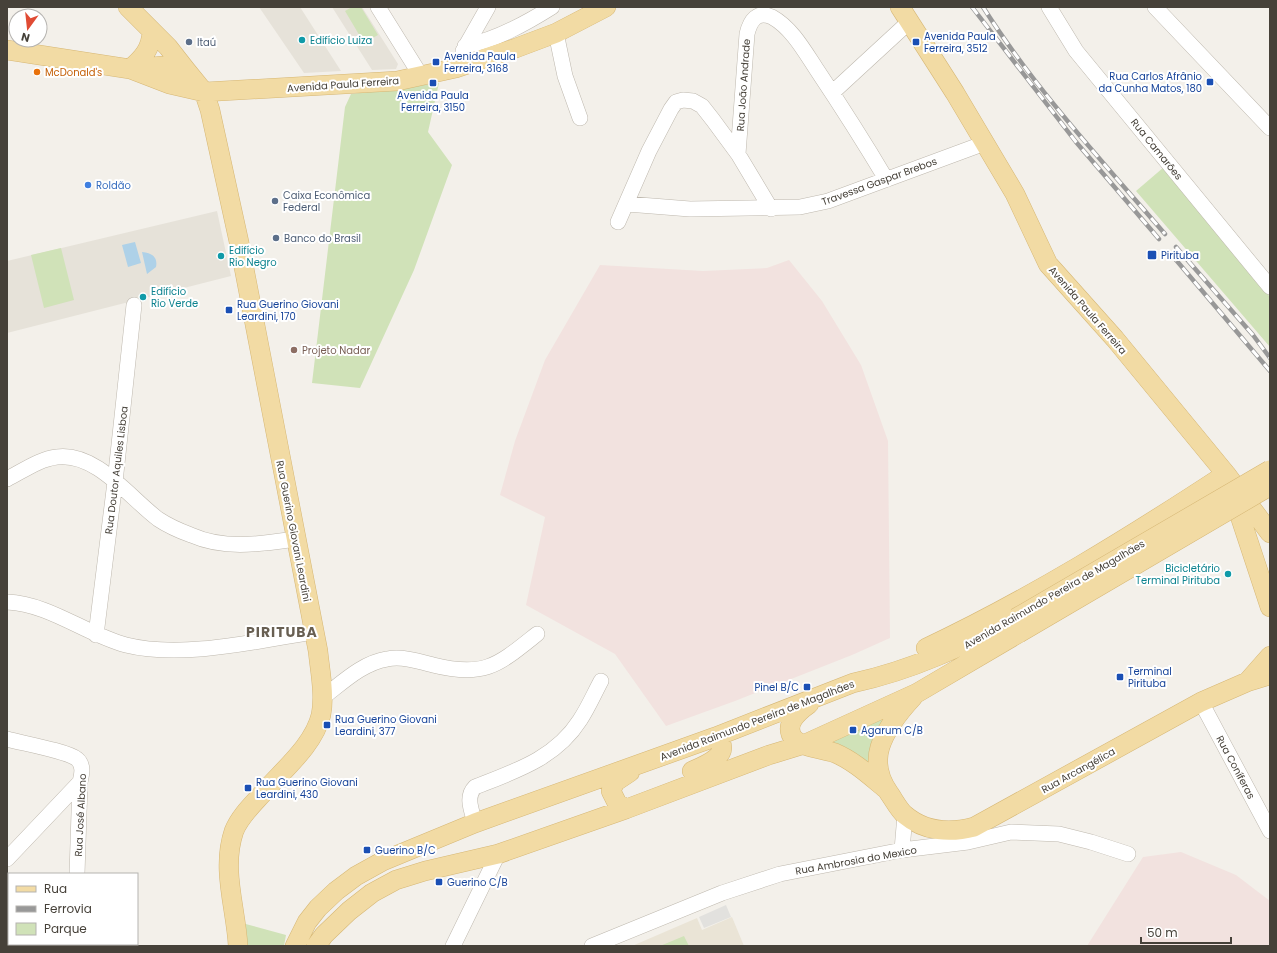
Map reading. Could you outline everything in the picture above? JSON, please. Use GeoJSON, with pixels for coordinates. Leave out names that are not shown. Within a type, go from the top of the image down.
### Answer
{"type":"FeatureCollection","features":[{"type":"Feature","properties":{"kind":"main road"},"geometry":{"type":"LineString","coordinates":[[128,7],[152,31],[204,92]]}},
{"type":"Feature","properties":{"kind":"main road","name":"Avenida Paula Ferreira"},"geometry":{"type":"LineString","coordinates":[[130,70],[169,84],[204,92],[397,81],[456,68],[556,33],[606,7]]}},
{"type":"Feature","properties":{"kind":"main road","name":"Avenida Paula Ferreira"},"geometry":{"type":"LineString","coordinates":[[905,14],[955,93],[1015,194],[1048,264],[1115,339],[1226,474],[1270,534]]}},
{"type":"Feature","properties":{"kind":"main road"},"geometry":{"type":"LineString","coordinates":[[130,70],[146,54],[151,44],[152,31]]}},
{"type":"Feature","properties":{"kind":"main road"},"geometry":{"type":"LineString","coordinates":[[7,50],[130,70],[162,66],[186,70]]}},
{"type":"Feature","properties":{"kind":"main road","name":"Rua Guerino Giovani Leardini"},"geometry":{"type":"LineString","coordinates":[[204,92],[210,110],[239,242],[313,632],[318,651],[322,698],[321,714],[315,730],[302,749],[244,814],[234,831],[228,870],[230,896],[238,946]]}},
{"type":"Feature","properties":{"kind":"main road","name":"Avenida Raimundo Pereira de Magalhães"},"geometry":{"type":"LineString","coordinates":[[295,946],[307,922],[318,908],[336,891],[356,876],[384,861],[475,823],[716,738],[853,683],[876,678],[928,661],[967,644],[1018,625],[1270,470]]}},
{"type":"Feature","properties":{"kind":"main road"},"geometry":{"type":"LineString","coordinates":[[853,683],[966,629],[1032,593],[1179,505],[1226,474],[1270,607]]}},
{"type":"Feature","properties":{"kind":"main road"},"geometry":{"type":"LineString","coordinates":[[1018,625],[1270,486]]}},
{"type":"Feature","properties":{"kind":"main road","name":"Avenida Raimundo Pereira de Magalhães"},"geometry":{"type":"LineString","coordinates":[[316,946],[324,935],[349,911],[372,893],[396,880],[425,871],[498,854],[626,809],[769,755],[804,744],[917,692],[990,652],[1018,625]]}},
{"type":"Feature","properties":{"kind":"main road","name":"Rua Arcangélica"},"geometry":{"type":"LineString","coordinates":[[1247,682],[1270,656]]}},
{"type":"Feature","properties":{"kind":"main road","name":"Rua Arcangélica"},"geometry":{"type":"LineString","coordinates":[[905,815],[924,826],[938,830],[955,832],[974,827],[1201,702],[1247,682],[1270,675]]}},
{"type":"Feature","properties":{"kind":"main road"},"geometry":{"type":"LineString","coordinates":[[830,692],[800,710],[792,719],[790,730],[794,739],[804,744],[835,753],[846,759],[887,790]]}},
{"type":"Feature","properties":{"kind":"main road"},"geometry":{"type":"LineString","coordinates":[[905,815],[882,781],[879,770],[880,748],[892,722],[917,692]]}},
{"type":"Feature","properties":{"kind":"main road"},"geometry":{"type":"LineString","coordinates":[[653,798],[658,788],[663,784],[714,762],[720,754],[722,747],[720,741],[716,738]]}},
{"type":"Feature","properties":{"kind":"main road"},"geometry":{"type":"LineString","coordinates":[[626,809],[614,799],[612,786],[621,776],[654,759]]}},
{"type":"Feature","properties":{"kind":"street"},"geometry":{"type":"LineString","coordinates":[[378,7],[421,76]]}},
{"type":"Feature","properties":{"kind":"street"},"geometry":{"type":"LineString","coordinates":[[456,68],[464,46],[488,7]]}},
{"type":"Feature","properties":{"kind":"street"},"geometry":{"type":"LineString","coordinates":[[464,46],[482,43],[526,23],[552,7]]}},
{"type":"Feature","properties":{"kind":"street","name":"Rua Camarões"},"geometry":{"type":"LineString","coordinates":[[1049,7],[1076,51],[1270,287]]}},
{"type":"Feature","properties":{"kind":"street"},"geometry":{"type":"LineString","coordinates":[[1155,7],[1268,125]]}},
{"type":"Feature","properties":{"kind":"street"},"geometry":{"type":"LineString","coordinates":[[886,179],[833,92],[905,14]]}},
{"type":"Feature","properties":{"kind":"street","name":"Rua João Andrade"},"geometry":{"type":"LineString","coordinates":[[738,154],[747,34],[749,24],[753,18],[766,15],[780,24],[795,38],[833,92]]}},
{"type":"Feature","properties":{"kind":"street"},"geometry":{"type":"LineString","coordinates":[[556,33],[565,76],[580,118]]}},
{"type":"Feature","properties":{"kind":"street","name":"Rua João Andrade"},"geometry":{"type":"LineString","coordinates":[[618,222],[649,151],[676,102],[683,100],[693,101],[702,106],[738,154]]}},
{"type":"Feature","properties":{"kind":"street","name":"Travessa Gaspar Brebos"},"geometry":{"type":"LineString","coordinates":[[627,204],[690,209],[771,209],[800,207],[828,201],[985,144]]}},
{"type":"Feature","properties":{"kind":"street"},"geometry":{"type":"LineString","coordinates":[[738,154],[771,209]]}},
{"type":"Feature","properties":{"kind":"street","name":"Rua Doutor Aquiles Lisboa"},"geometry":{"type":"LineString","coordinates":[[96,635],[115,482],[134,306]]}},
{"type":"Feature","properties":{"kind":"street"},"geometry":{"type":"LineString","coordinates":[[7,479],[40,462],[57,457],[75,457],[92,464],[159,519],[192,536],[218,544],[246,545],[296,540]]}},
{"type":"Feature","properties":{"kind":"street"},"geometry":{"type":"LineString","coordinates":[[7,602],[36,606],[96,635],[128,645],[170,650],[231,646],[313,632]]}},
{"type":"Feature","properties":{"kind":"street"},"geometry":{"type":"LineString","coordinates":[[322,698],[350,676],[369,664],[388,658],[411,659],[464,671],[484,669],[505,660],[537,634]]}},
{"type":"Feature","properties":{"kind":"street"},"geometry":{"type":"LineString","coordinates":[[475,823],[469,800],[475,787],[544,757],[566,738],[580,720],[601,682]]}},
{"type":"Feature","properties":{"kind":"street","name":"Rua Coníferas"},"geometry":{"type":"LineString","coordinates":[[1201,702],[1270,832]]}},
{"type":"Feature","properties":{"kind":"street","name":"Rua José Albano"},"geometry":{"type":"LineString","coordinates":[[7,739],[77,758],[82,765],[83,774],[80,782],[77,873]]}},
{"type":"Feature","properties":{"kind":"street"},"geometry":{"type":"LineString","coordinates":[[7,859],[80,782]]}},
{"type":"Feature","properties":{"kind":"street"},"geometry":{"type":"LineString","coordinates":[[902,850],[905,815]]}},
{"type":"Feature","properties":{"kind":"street"},"geometry":{"type":"LineString","coordinates":[[987,820],[1011,832]]}},
{"type":"Feature","properties":{"kind":"street","name":"Rua Ambrosia do Mexico"},"geometry":{"type":"LineString","coordinates":[[592,946],[722,893],[780,874],[902,850],[968,842],[1011,832],[1059,834],[1091,842],[1128,854]]}},
{"type":"Feature","properties":{"kind":"street"},"geometry":{"type":"LineString","coordinates":[[453,946],[498,854]]}},
{"type":"Feature","properties":{"kind":"shaded area"},"geometry":{"type":"Polygon","coordinates":[[[259,7],[300,7],[341,71],[304,73],[259,7]]]}},
{"type":"Feature","properties":{"kind":"shaded area"},"geometry":{"type":"Polygon","coordinates":[[[332,7],[362,7],[398,64],[396,69],[372,70],[332,7]]]}},
{"type":"Feature","properties":{"kind":"shaded area"},"geometry":{"type":"Polygon","coordinates":[[[217,211],[231,276],[7,333],[7,261],[217,211]]]}},
{"type":"Feature","properties":{"kind":"shaded area"},"geometry":{"type":"Polygon","coordinates":[[[789,260],[822,301],[861,365],[888,441],[890,638],[852,655],[735,701],[666,726],[615,654],[526,605],[545,517],[500,495],[515,441],[545,360],[600,265],[703,271],[767,268],[789,260]]]}},
{"type":"Feature","properties":{"kind":"shaded area"},"geometry":{"type":"Polygon","coordinates":[[[1181,852],[1236,875],[1270,901],[1270,946],[1087,946],[1143,857],[1181,852]]]}},
{"type":"Feature","properties":{"kind":"shaded area"},"geometry":{"type":"Polygon","coordinates":[[[726,905],[731,917],[704,928],[699,917],[726,905]]]}},
{"type":"Feature","properties":{"kind":"shaded area"},"geometry":{"type":"Polygon","coordinates":[[[732,917],[744,946],[632,946],[697,918],[702,930],[732,917]]]}},
{"type":"Feature","properties":{"kind":"green space"},"geometry":{"type":"Polygon","coordinates":[[[352,7],[361,7],[378,35],[364,43],[345,11],[352,7]]]}},
{"type":"Feature","properties":{"kind":"green space"},"geometry":{"type":"Polygon","coordinates":[[[439,83],[428,132],[452,165],[414,270],[360,388],[312,383],[345,107],[351,94],[439,83]]]}},
{"type":"Feature","properties":{"kind":"green space"},"geometry":{"type":"Polygon","coordinates":[[[1164,167],[1270,297],[1270,347],[1136,191],[1164,167]]]}},
{"type":"Feature","properties":{"kind":"green space"},"geometry":{"type":"Polygon","coordinates":[[[61,248],[74,300],[44,308],[31,255],[61,248]]]}},
{"type":"Feature","properties":{"kind":"green space"},"geometry":{"type":"Polygon","coordinates":[[[901,704],[876,772],[824,745],[901,704]]]}},
{"type":"Feature","properties":{"kind":"green space"},"geometry":{"type":"Polygon","coordinates":[[[242,923],[286,935],[284,946],[241,946],[242,923]]]}},
{"type":"Feature","properties":{"kind":"green space"},"geometry":{"type":"Polygon","coordinates":[[[684,936],[689,946],[660,946],[684,936]]]}},
{"type":"Feature","properties":{"kind":"water"},"geometry":{"type":"Polygon","coordinates":[[[135,242],[141,263],[128,267],[122,245],[135,242]]]}},
{"type":"Feature","properties":{"kind":"water"},"geometry":{"type":"Polygon","coordinates":[[[142,252],[149,253],[154,256],[156,261],[156,267],[147,274],[142,252]]]}},
{"type":"Feature","properties":{"kind":"railway"},"geometry":{"type":"LineString","coordinates":[[972,7],[1076,142],[1159,239]]}},
{"type":"Feature","properties":{"kind":"railway"},"geometry":{"type":"LineString","coordinates":[[983,7],[1003,37],[1047,96],[1093,152],[1165,234]]}},
{"type":"Feature","properties":{"kind":"railway"},"geometry":{"type":"LineString","coordinates":[[1176,247],[1253,335],[1270,358]]}},
{"type":"Feature","properties":{"kind":"railway"},"geometry":{"type":"LineString","coordinates":[[1171,254],[1270,371]]}},
{"type":"Feature","properties":{"kind":"place","name":"Edifício Luiza"},"geometry":{"type":"Point","coordinates":[302,40]}},
{"type":"Feature","properties":{"kind":"place","name":"Itaú"},"geometry":{"type":"Point","coordinates":[189,42]}},
{"type":"Feature","properties":{"kind":"place","name":"Avenida Paula Ferreira, 3512"},"geometry":{"type":"Point","coordinates":[916,42]}},
{"type":"Feature","properties":{"kind":"place","name":"Avenida Paula Ferreira, 3168"},"geometry":{"type":"Point","coordinates":[436,62]}},
{"type":"Feature","properties":{"kind":"place","name":"McDonald's"},"geometry":{"type":"Point","coordinates":[37,72]}},
{"type":"Feature","properties":{"kind":"place","name":"Rua Carlos Afrânio da Cunha Matos, 180"},"geometry":{"type":"Point","coordinates":[1210,82]}},
{"type":"Feature","properties":{"kind":"place","name":"Avenida Paula Ferreira, 3150"},"geometry":{"type":"Point","coordinates":[433,83]}},
{"type":"Feature","properties":{"kind":"place","name":"Roldão"},"geometry":{"type":"Point","coordinates":[88,185]}},
{"type":"Feature","properties":{"kind":"place","name":"Caixa Econômica Federal"},"geometry":{"type":"Point","coordinates":[275,201]}},
{"type":"Feature","properties":{"kind":"place","name":"Banco do Brasil"},"geometry":{"type":"Point","coordinates":[276,238]}},
{"type":"Feature","properties":{"kind":"place","name":"Pirituba"},"geometry":{"type":"Point","coordinates":[1152,255]}},
{"type":"Feature","properties":{"kind":"place","name":"Edifício Rio Negro"},"geometry":{"type":"Point","coordinates":[221,256]}},
{"type":"Feature","properties":{"kind":"place","name":"Edifício Rio Verde"},"geometry":{"type":"Point","coordinates":[143,297]}},
{"type":"Feature","properties":{"kind":"place","name":"Rua Guerino Giovani Leardini, 170"},"geometry":{"type":"Point","coordinates":[229,310]}},
{"type":"Feature","properties":{"kind":"place","name":"Projeto Nadar"},"geometry":{"type":"Point","coordinates":[294,350]}},
{"type":"Feature","properties":{"kind":"place","name":"Bicicletário Terminal Pirituba"},"geometry":{"type":"Point","coordinates":[1228,574]}},
{"type":"Feature","properties":{"kind":"place","name":"Terminal Pirituba"},"geometry":{"type":"Point","coordinates":[1120,677]}},
{"type":"Feature","properties":{"kind":"place","name":"Pinel B/C"},"geometry":{"type":"Point","coordinates":[807,687]}},
{"type":"Feature","properties":{"kind":"place","name":"Rua Guerino Giovani Leardini, 377"},"geometry":{"type":"Point","coordinates":[327,725]}},
{"type":"Feature","properties":{"kind":"place","name":"Agarum C/B"},"geometry":{"type":"Point","coordinates":[853,730]}},
{"type":"Feature","properties":{"kind":"place","name":"Rua Guerino Giovani Leardini, 430"},"geometry":{"type":"Point","coordinates":[248,788]}},
{"type":"Feature","properties":{"kind":"place","name":"Guerino B/C"},"geometry":{"type":"Point","coordinates":[367,850]}},
{"type":"Feature","properties":{"kind":"place","name":"Guerino C/B"},"geometry":{"type":"Point","coordinates":[439,882]}},
{"type":"Feature","properties":{"kind":"district","name":"PIRITUBA"},"geometry":{"type":"Point","coordinates":[282,632]}}]}
